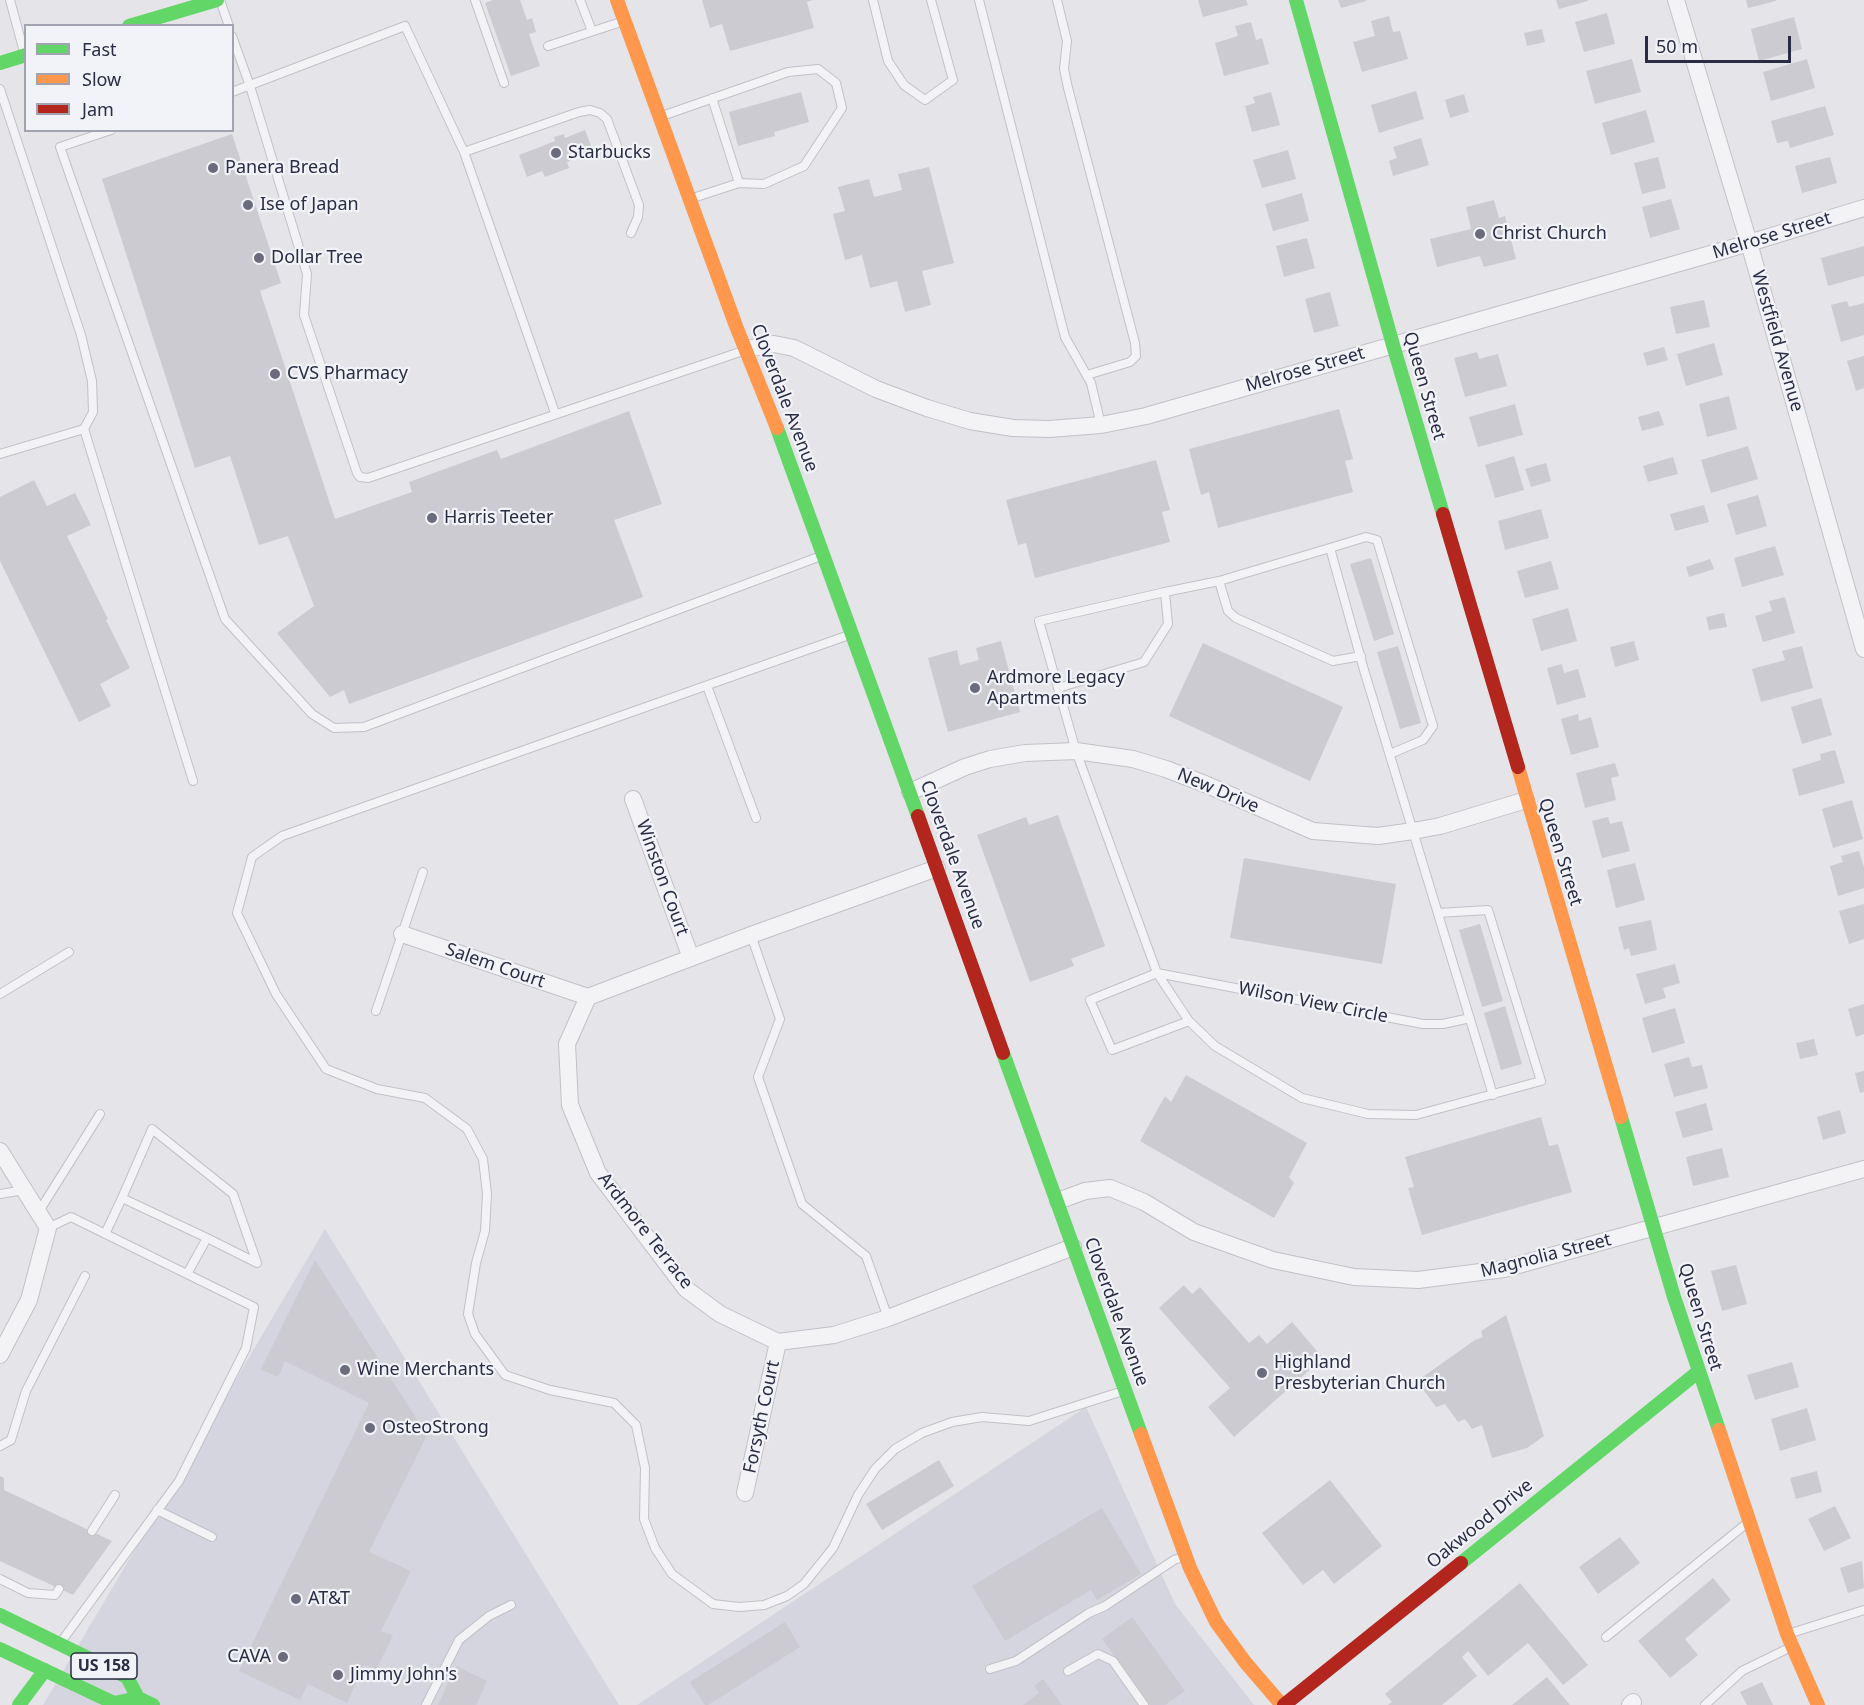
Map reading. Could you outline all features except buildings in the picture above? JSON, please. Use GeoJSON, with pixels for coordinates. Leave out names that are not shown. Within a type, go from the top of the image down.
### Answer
{"type":"FeatureCollection","features":[{"type":"Feature","properties":{"kind":"main road"},"geometry":{"type":"LineString","coordinates":[[136,24],[218,0]]}},
{"type":"Feature","properties":{"kind":"main road","name":"Cloverdale Avenue"},"geometry":{"type":"LineString","coordinates":[[617,0],[853,634],[1186,1556],[1216,1622],[1245,1662],[1283,1705]]}},
{"type":"Feature","properties":{"kind":"main road","name":"Queen Street"},"geometry":{"type":"LineString","coordinates":[[1296,0],[1393,345],[1526,800],[1698,1372],[1790,1641],[1818,1705]]}},
{"type":"Feature","properties":{"kind":"main road"},"geometry":{"type":"LineString","coordinates":[[0,63],[24,56]]}},
{"type":"Feature","properties":{"kind":"main road","name":"Oakwood Drive"},"geometry":{"type":"LineString","coordinates":[[1283,1705],[1698,1372]]}},
{"type":"Feature","properties":{"kind":"main road","name":"US 158"},"geometry":{"type":"LineString","coordinates":[[0,1615],[52,1657],[85,1693],[114,1703],[138,1698]]}},
{"type":"Feature","properties":{"kind":"main road","name":"US 158"},"geometry":{"type":"LineString","coordinates":[[0,1649],[52,1657],[126,1677],[138,1698],[153,1705]]}},
{"type":"Feature","properties":{"kind":"main road"},"geometry":{"type":"LineString","coordinates":[[19,1705],[52,1657]]}},
{"type":"Feature","properties":{"kind":"street","name":"Westfield Avenue"},"geometry":{"type":"LineString","coordinates":[[1676,0],[1749,243],[1864,649]]}},
{"type":"Feature","properties":{"kind":"street","name":"Melrose Street"},"geometry":{"type":"LineString","coordinates":[[746,350],[774,344],[794,348],[876,389],[970,421],[1013,428],[1049,429],[1101,425],[1146,416],[1864,208]]}},
{"type":"Feature","properties":{"kind":"street","name":"New Drive"},"geometry":{"type":"LineString","coordinates":[[910,792],[965,766],[990,759],[1025,753],[1076,751],[1124,757],[1166,769],[1313,831],[1378,836],[1413,831],[1440,826],[1526,800]]}},
{"type":"Feature","properties":{"kind":"street","name":"Winston Court"},"geometry":{"type":"LineString","coordinates":[[633,799],[691,958]]}},
{"type":"Feature","properties":{"kind":"street"},"geometry":{"type":"LineString","coordinates":[[588,997],[937,868]]}},
{"type":"Feature","properties":{"kind":"street","name":"Salem Court"},"geometry":{"type":"LineString","coordinates":[[402,934],[588,997]]}},
{"type":"Feature","properties":{"kind":"street","name":"Ardmore Terrace"},"geometry":{"type":"LineString","coordinates":[[588,997],[567,1044],[570,1105],[598,1173],[686,1288],[720,1314],[778,1342]]}},
{"type":"Feature","properties":{"kind":"street"},"geometry":{"type":"LineString","coordinates":[[0,1151],[48,1228],[29,1300],[0,1355]]}},
{"type":"Feature","properties":{"kind":"street","name":"Magnolia Street"},"geometry":{"type":"LineString","coordinates":[[1058,1201],[1085,1191],[1110,1188],[1144,1202],[1194,1232],[1273,1260],[1354,1277],[1418,1280],[1503,1269],[1864,1169]]}},
{"type":"Feature","properties":{"kind":"street"},"geometry":{"type":"LineString","coordinates":[[778,1342],[834,1335],[888,1318],[1073,1247]]}},
{"type":"Feature","properties":{"kind":"street","name":"Forsyth Court"},"geometry":{"type":"LineString","coordinates":[[745,1493],[778,1342]]}},
{"type":"Feature","properties":{"kind":"lane"},"geometry":{"type":"LineString","coordinates":[[10,0],[24,52]]}},
{"type":"Feature","properties":{"kind":"lane"},"geometry":{"type":"LineString","coordinates":[[218,0],[228,24]]}},
{"type":"Feature","properties":{"kind":"lane"},"geometry":{"type":"LineString","coordinates":[[475,0],[504,83]]}},
{"type":"Feature","properties":{"kind":"lane"},"geometry":{"type":"LineString","coordinates":[[580,0],[592,31]]}},
{"type":"Feature","properties":{"kind":"lane"},"geometry":{"type":"LineString","coordinates":[[873,0],[888,61],[904,85],[925,100],[952,80],[932,0]]}},
{"type":"Feature","properties":{"kind":"lane"},"geometry":{"type":"LineString","coordinates":[[979,0],[1065,337],[1091,383],[1101,425]]}},
{"type":"Feature","properties":{"kind":"lane"},"geometry":{"type":"LineString","coordinates":[[1057,0],[1067,41],[1064,69],[1068,88],[1135,344],[1136,356],[1130,362],[1087,375]]}},
{"type":"Feature","properties":{"kind":"lane"},"geometry":{"type":"LineString","coordinates":[[548,46],[624,21]]}},
{"type":"Feature","properties":{"kind":"lane"},"geometry":{"type":"LineString","coordinates":[[234,91],[405,26],[464,152],[555,413]]}},
{"type":"Feature","properties":{"kind":"lane"},"geometry":{"type":"LineString","coordinates":[[234,42],[250,86],[307,274],[304,315],[360,477],[368,478],[746,350]]}},
{"type":"Feature","properties":{"kind":"lane"},"geometry":{"type":"LineString","coordinates":[[660,117],[788,72],[818,69],[836,83],[842,108],[804,166],[764,184],[739,183],[690,199]]}},
{"type":"Feature","properties":{"kind":"lane"},"geometry":{"type":"LineString","coordinates":[[0,89],[81,335],[92,381],[93,412],[84,429],[193,781]]}},
{"type":"Feature","properties":{"kind":"lane"},"geometry":{"type":"LineString","coordinates":[[712,98],[739,183]]}},
{"type":"Feature","properties":{"kind":"lane"},"geometry":{"type":"LineString","coordinates":[[464,152],[579,112],[590,110],[600,113],[607,119],[639,205],[638,217],[631,233]]}},
{"type":"Feature","properties":{"kind":"lane"},"geometry":{"type":"LineString","coordinates":[[105,132],[60,147],[225,619],[312,714],[334,728],[364,727],[824,555]]}},
{"type":"Feature","properties":{"kind":"lane"},"geometry":{"type":"LineString","coordinates":[[0,454],[84,429]]}},
{"type":"Feature","properties":{"kind":"lane"},"geometry":{"type":"LineString","coordinates":[[1390,754],[1423,741],[1433,726],[1377,540],[1366,537],[1219,581],[1039,621],[1076,751],[1157,973],[1189,1021],[1215,1046],[1302,1098],[1368,1114],[1416,1115],[1541,1081],[1488,910],[1438,913]]}},
{"type":"Feature","properties":{"kind":"lane"},"geometry":{"type":"LineString","coordinates":[[1330,548],[1493,1095]]}},
{"type":"Feature","properties":{"kind":"lane"},"geometry":{"type":"LineString","coordinates":[[1219,581],[1228,611],[1236,618],[1333,661],[1361,656]]}},
{"type":"Feature","properties":{"kind":"lane"},"geometry":{"type":"LineString","coordinates":[[1058,688],[1143,662],[1168,624],[1166,592]]}},
{"type":"Feature","properties":{"kind":"lane"},"geometry":{"type":"LineString","coordinates":[[853,634],[282,836],[252,857],[237,913],[276,994],[326,1069],[377,1089],[425,1098],[467,1129],[483,1159],[487,1194],[485,1231],[476,1263],[468,1314],[475,1334],[505,1375],[550,1390],[614,1404],[636,1425],[645,1468],[644,1518],[655,1548],[672,1574],[713,1604],[764,1605],[787,1596],[804,1584],[833,1548],[858,1495],[875,1469],[896,1449],[922,1433],[952,1422],[982,1417],[1029,1421],[1125,1390]]}},
{"type":"Feature","properties":{"kind":"lane"},"geometry":{"type":"LineString","coordinates":[[707,686],[756,818]]}},
{"type":"Feature","properties":{"kind":"lane"},"geometry":{"type":"LineString","coordinates":[[376,1011],[423,872]]}},
{"type":"Feature","properties":{"kind":"lane"},"geometry":{"type":"LineString","coordinates":[[751,935],[780,1018],[758,1077],[802,1204],[866,1256],[888,1318]]}},
{"type":"Feature","properties":{"kind":"lane"},"geometry":{"type":"LineString","coordinates":[[0,994],[69,952]]}},
{"type":"Feature","properties":{"kind":"lane"},"geometry":{"type":"LineString","coordinates":[[1157,973],[1090,1000],[1112,1050],[1189,1021]]}},
{"type":"Feature","properties":{"kind":"lane","name":"Wilson View Circle"},"geometry":{"type":"LineString","coordinates":[[1157,973],[1423,1024],[1443,1024],[1470,1018]]}},
{"type":"Feature","properties":{"kind":"lane"},"geometry":{"type":"LineString","coordinates":[[38,1213],[100,1114]]}},
{"type":"Feature","properties":{"kind":"lane"},"geometry":{"type":"LineString","coordinates":[[105,1234],[152,1129],[232,1194],[257,1263],[122,1198]]}},
{"type":"Feature","properties":{"kind":"lane"},"geometry":{"type":"LineString","coordinates":[[0,1194],[24,1190]]}},
{"type":"Feature","properties":{"kind":"lane"},"geometry":{"type":"LineString","coordinates":[[48,1228],[71,1217],[254,1307],[246,1347],[179,1481],[52,1657]]}},
{"type":"Feature","properties":{"kind":"lane"},"geometry":{"type":"LineString","coordinates":[[187,1274],[207,1238]]}},
{"type":"Feature","properties":{"kind":"lane"},"geometry":{"type":"LineString","coordinates":[[0,1446],[11,1440],[26,1391],[85,1276]]}},
{"type":"Feature","properties":{"kind":"lane"},"geometry":{"type":"LineString","coordinates":[[92,1532],[115,1494]]}},
{"type":"Feature","properties":{"kind":"lane"},"geometry":{"type":"LineString","coordinates":[[157,1510],[212,1537]]}},
{"type":"Feature","properties":{"kind":"lane"},"geometry":{"type":"LineString","coordinates":[[1606,1637],[1749,1522]]}},
{"type":"Feature","properties":{"kind":"lane"},"geometry":{"type":"LineString","coordinates":[[990,1669],[1016,1661],[1089,1613],[1106,1606],[1174,1560],[1186,1556]]}},
{"type":"Feature","properties":{"kind":"lane"},"geometry":{"type":"LineString","coordinates":[[0,1579],[28,1593],[55,1595],[59,1589]]}},
{"type":"Feature","properties":{"kind":"lane"},"geometry":{"type":"LineString","coordinates":[[426,1705],[459,1640],[489,1616],[512,1605]]}},
{"type":"Feature","properties":{"kind":"lane"},"geometry":{"type":"LineString","coordinates":[[1705,1705],[1742,1671],[1790,1641],[1864,1610]]}},
{"type":"Feature","properties":{"kind":"lane"},"geometry":{"type":"LineString","coordinates":[[1068,1671],[1098,1654],[1113,1661],[1144,1705]]}},
{"type":"Feature","properties":{"kind":"shaded area"},"geometry":{"type":"Polygon","coordinates":[[[325,1229],[619,1705],[43,1705],[325,1229]]]}},
{"type":"Feature","properties":{"kind":"shaded area"},"geometry":{"type":"Polygon","coordinates":[[[1086,1407],[1175,1604],[1254,1705],[637,1705],[1086,1407]]]}},
{"type":"Feature","properties":{"kind":"traffic: fast"},"geometry":{"type":"LineString","coordinates":[[136,24],[217,0]]}},
{"type":"Feature","properties":{"kind":"traffic: fast"},"geometry":{"type":"LineString","coordinates":[[1296,0],[1443,514]]}},
{"type":"Feature","properties":{"kind":"traffic: fast"},"geometry":{"type":"LineString","coordinates":[[0,63],[24,56]]}},
{"type":"Feature","properties":{"kind":"traffic: fast"},"geometry":{"type":"LineString","coordinates":[[777,428],[918,816]]}},
{"type":"Feature","properties":{"kind":"traffic: fast"},"geometry":{"type":"LineString","coordinates":[[1003,1053],[1141,1434]]}},
{"type":"Feature","properties":{"kind":"traffic: fast"},"geometry":{"type":"LineString","coordinates":[[1621,1117],[1674,1297],[1719,1430]]}},
{"type":"Feature","properties":{"kind":"traffic: fast"},"geometry":{"type":"LineString","coordinates":[[1461,1563],[1698,1372]]}},
{"type":"Feature","properties":{"kind":"traffic: fast"},"geometry":{"type":"LineString","coordinates":[[0,1615],[127,1677],[138,1698],[153,1705]]}},
{"type":"Feature","properties":{"kind":"traffic: fast"},"geometry":{"type":"LineString","coordinates":[[0,1649],[114,1703],[138,1698]]}},
{"type":"Feature","properties":{"kind":"traffic: fast"},"geometry":{"type":"LineString","coordinates":[[19,1705],[45,1670]]}},
{"type":"Feature","properties":{"kind":"traffic: slow"},"geometry":{"type":"LineString","coordinates":[[617,0],[736,326],[777,428]]}},
{"type":"Feature","properties":{"kind":"traffic: slow"},"geometry":{"type":"LineString","coordinates":[[1518,767],[1621,1117]]}},
{"type":"Feature","properties":{"kind":"traffic: slow"},"geometry":{"type":"LineString","coordinates":[[1719,1430],[1787,1634],[1818,1705]]}},
{"type":"Feature","properties":{"kind":"traffic: slow"},"geometry":{"type":"LineString","coordinates":[[1141,1434],[1190,1568],[1216,1622],[1245,1662],[1282,1705]]}},
{"type":"Feature","properties":{"kind":"traffic: jam"},"geometry":{"type":"LineString","coordinates":[[1443,514],[1518,767]]}},
{"type":"Feature","properties":{"kind":"traffic: jam"},"geometry":{"type":"LineString","coordinates":[[918,816],[1003,1053]]}},
{"type":"Feature","properties":{"kind":"traffic: jam"},"geometry":{"type":"LineString","coordinates":[[1284,1705],[1461,1563]]}},
{"type":"Feature","properties":{"kind":"place","name":"Starbucks"},"geometry":{"type":"Point","coordinates":[556,153]}},
{"type":"Feature","properties":{"kind":"place","name":"Panera Bread"},"geometry":{"type":"Point","coordinates":[213,168]}},
{"type":"Feature","properties":{"kind":"place","name":"Ise of Japan"},"geometry":{"type":"Point","coordinates":[248,205]}},
{"type":"Feature","properties":{"kind":"place","name":"Christ Church"},"geometry":{"type":"Point","coordinates":[1480,234]}},
{"type":"Feature","properties":{"kind":"place","name":"Dollar Tree"},"geometry":{"type":"Point","coordinates":[259,258]}},
{"type":"Feature","properties":{"kind":"place","name":"CVS Pharmacy"},"geometry":{"type":"Point","coordinates":[275,374]}},
{"type":"Feature","properties":{"kind":"place","name":"Harris Teeter"},"geometry":{"type":"Point","coordinates":[432,518]}},
{"type":"Feature","properties":{"kind":"place","name":"Ardmore Legacy Apartments"},"geometry":{"type":"Point","coordinates":[975,688]}},
{"type":"Feature","properties":{"kind":"place","name":"Wine Merchants"},"geometry":{"type":"Point","coordinates":[345,1370]}},
{"type":"Feature","properties":{"kind":"place","name":"Highland Presbyterian Church"},"geometry":{"type":"Point","coordinates":[1262,1373]}},
{"type":"Feature","properties":{"kind":"place","name":"OsteoStrong"},"geometry":{"type":"Point","coordinates":[370,1428]}},
{"type":"Feature","properties":{"kind":"place","name":"AT&T"},"geometry":{"type":"Point","coordinates":[296,1599]}},
{"type":"Feature","properties":{"kind":"place","name":"CAVA"},"geometry":{"type":"Point","coordinates":[283,1657]}},
{"type":"Feature","properties":{"kind":"place","name":"Jimmy John's"},"geometry":{"type":"Point","coordinates":[338,1675]}}]}
